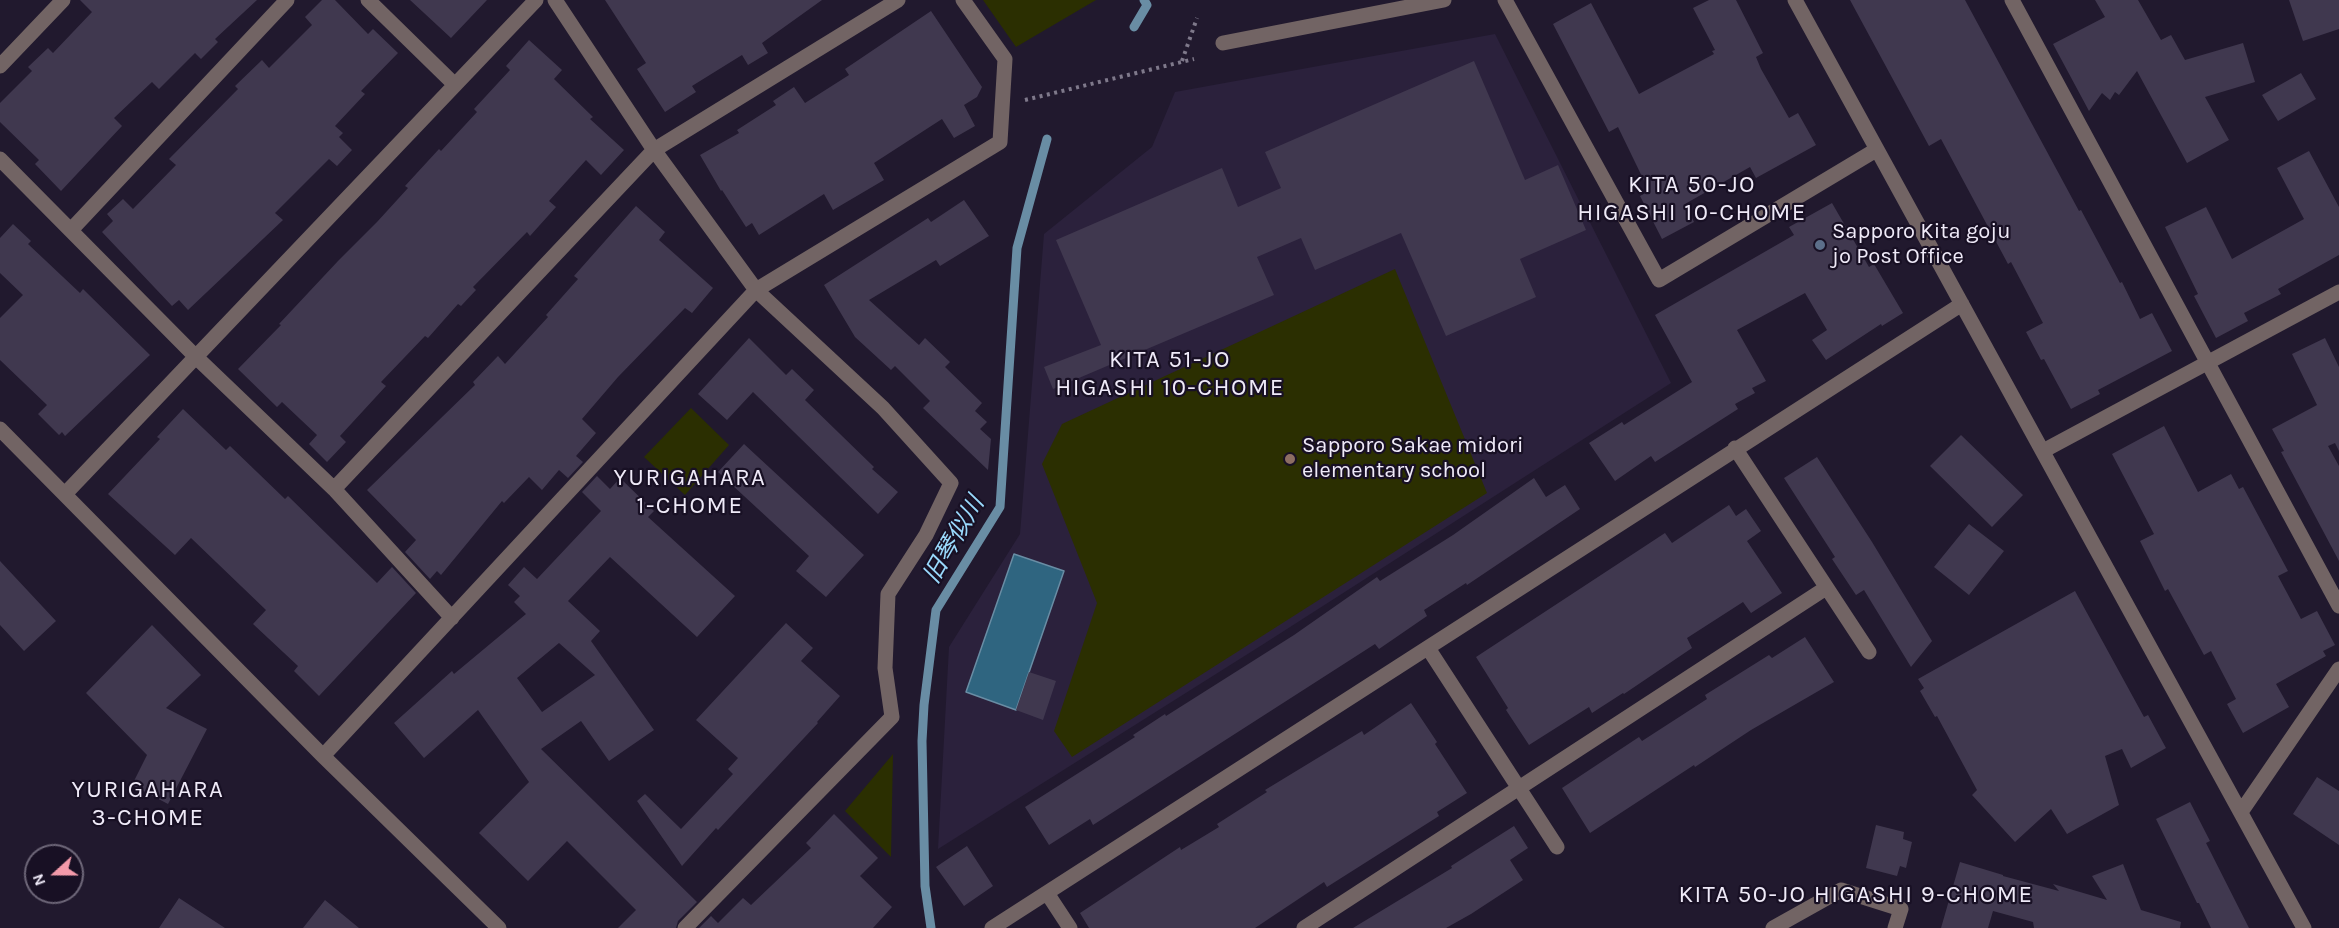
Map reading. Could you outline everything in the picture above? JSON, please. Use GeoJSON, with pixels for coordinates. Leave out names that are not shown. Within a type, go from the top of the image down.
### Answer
{"type":"FeatureCollection","features":[{"type":"Feature","properties":{"kind":"street"},"geometry":{"type":"LineString","coordinates":[[0,66],[63,0]]}},
{"type":"Feature","properties":{"kind":"street"},"geometry":{"type":"LineString","coordinates":[[71,230],[287,0]]}},
{"type":"Feature","properties":{"kind":"street"},"geometry":{"type":"LineString","coordinates":[[368,0],[454,84]]}},
{"type":"Feature","properties":{"kind":"street"},"geometry":{"type":"LineString","coordinates":[[64,494],[536,0]]}},
{"type":"Feature","properties":{"kind":"street"},"geometry":{"type":"LineString","coordinates":[[555,0],[654,150],[756,290],[883,408],[951,483],[926,534],[888,594],[885,668],[892,717],[685,928]]}},
{"type":"Feature","properties":{"kind":"street"},"geometry":{"type":"LineString","coordinates":[[334,489],[654,150],[898,0]]}},
{"type":"Feature","properties":{"kind":"street"},"geometry":{"type":"LineString","coordinates":[[323,756],[756,290],[1000,142],[1005,59],[963,0]]}},
{"type":"Feature","properties":{"kind":"street"},"geometry":{"type":"LineString","coordinates":[[1223,43],[1444,0]]}},
{"type":"Feature","properties":{"kind":"street"},"geometry":{"type":"LineString","coordinates":[[1504,0],[1659,280],[1876,150]]}},
{"type":"Feature","properties":{"kind":"street"},"geometry":{"type":"LineString","coordinates":[[1795,0],[2304,928]]}},
{"type":"Feature","properties":{"kind":"street"},"geometry":{"type":"LineString","coordinates":[[2012,0],[2339,606]]}},
{"type":"Feature","properties":{"kind":"street"},"geometry":{"type":"LineString","coordinates":[[0,159],[196,357],[334,489],[452,618]]}},
{"type":"Feature","properties":{"kind":"street"},"geometry":{"type":"LineString","coordinates":[[2043,451],[2339,292]]}},
{"type":"Feature","properties":{"kind":"street"},"geometry":{"type":"LineString","coordinates":[[992,928],[1962,304]]}},
{"type":"Feature","properties":{"kind":"street"},"geometry":{"type":"LineString","coordinates":[[0,429],[323,756],[499,928]]}},
{"type":"Feature","properties":{"kind":"street"},"geometry":{"type":"LineString","coordinates":[[1735,448],[1869,652]]}},
{"type":"Feature","properties":{"kind":"street"},"geometry":{"type":"LineString","coordinates":[[1304,928],[1826,588]]}},
{"type":"Feature","properties":{"kind":"street"},"geometry":{"type":"LineString","coordinates":[[1428,648],[1557,847]]}},
{"type":"Feature","properties":{"kind":"street"},"geometry":{"type":"LineString","coordinates":[[2241,812],[2339,669]]}},
{"type":"Feature","properties":{"kind":"street"},"geometry":{"type":"LineString","coordinates":[[1773,928],[1841,890],[1900,909],[1895,928]]}},
{"type":"Feature","properties":{"kind":"street"},"geometry":{"type":"LineString","coordinates":[[1047,893],[1070,928]]}},
{"type":"Feature","properties":{"kind":"path"},"geometry":{"type":"LineString","coordinates":[[1182,62],[1197,18]]}},
{"type":"Feature","properties":{"kind":"path"},"geometry":{"type":"LineString","coordinates":[[1004,105],[1194,59]]}},
{"type":"Feature","properties":{"kind":"shaded area","name":"Sapporo Sakae midori elementary school"},"geometry":{"type":"Polygon","coordinates":[[[1495,34],[1671,383],[938,849],[949,647],[1020,534],[1044,234],[1152,147],[1175,92],[1495,34]]]}},
{"type":"Feature","properties":{"kind":"green space"},"geometry":{"type":"Polygon","coordinates":[[[983,0],[1096,0],[1016,47],[983,0]]]}},
{"type":"Feature","properties":{"kind":"green space"},"geometry":{"type":"Polygon","coordinates":[[[1395,269],[1487,493],[1072,757],[1054,731],[1097,603],[1042,464],[1062,424],[1395,269]]]}},
{"type":"Feature","properties":{"kind":"green space"},"geometry":{"type":"Polygon","coordinates":[[[691,408],[729,445],[685,495],[644,457],[691,408]]]}},
{"type":"Feature","properties":{"kind":"green space"},"geometry":{"type":"Polygon","coordinates":[[[893,754],[891,857],[845,811],[893,754]]]}},
{"type":"Feature","properties":{"kind":"water"},"geometry":{"type":"Polygon","coordinates":[[[1014,554],[1064,571],[1016,710],[966,692],[1014,554]]]}},
{"type":"Feature","properties":{"kind":"building"},"geometry":{"type":"Polygon","coordinates":[[[80,0],[257,0],[215,39],[218,42],[201,59],[195,53],[159,89],[152,82],[114,118],[122,126],[61,191],[35,164],[39,160],[0,122],[0,103],[32,71],[28,67],[48,48],[53,53],[92,12],[80,0]]]}},
{"type":"Feature","properties":{"kind":"building"},"geometry":{"type":"Polygon","coordinates":[[[322,0],[335,0],[368,34],[373,29],[398,53],[361,91],[365,94],[335,126],[343,133],[339,137],[352,150],[337,166],[329,159],[275,213],[283,220],[188,310],[179,300],[172,306],[102,232],[113,221],[107,214],[123,199],[133,209],[176,165],[169,159],[238,89],[235,86],[262,60],[269,68],[312,25],[305,17],[322,0]]]}},
{"type":"Feature","properties":{"kind":"building"},"geometry":{"type":"Polygon","coordinates":[[[410,0],[487,0],[451,38],[410,0]]]}},
{"type":"Feature","properties":{"kind":"building"},"geometry":{"type":"Polygon","coordinates":[[[605,0],[822,0],[762,43],[768,53],[748,65],[742,55],[692,86],[696,92],[665,112],[637,69],[646,63],[605,0]]]}},
{"type":"Feature","properties":{"kind":"building"},"geometry":{"type":"Polygon","coordinates":[[[1709,0],[1736,0],[1763,53],[1756,57],[1761,69],[1789,118],[1798,113],[1816,145],[1756,178],[1750,167],[1685,204],[1694,222],[1662,239],[1640,196],[1649,191],[1618,127],[1609,132],[1553,24],[1591,3],[1639,94],[1714,54],[1712,51],[1715,50],[1693,8],[1709,0]]]}},
{"type":"Feature","properties":{"kind":"building"},"geometry":{"type":"Polygon","coordinates":[[[1850,0],[1965,0],[2079,211],[2081,210],[2120,283],[2122,282],[2140,319],[2152,313],[2172,351],[2098,390],[2100,394],[2071,409],[2044,359],[2041,360],[2026,332],[2043,323],[2011,262],[2008,264],[1941,139],[1929,146],[1850,0]]]}},
{"type":"Feature","properties":{"kind":"building"},"geometry":{"type":"Polygon","coordinates":[[[2095,0],[2138,0],[2161,40],[2171,35],[2185,60],[2243,43],[2255,82],[2205,97],[2229,140],[2187,163],[2137,71],[2119,95],[2115,92],[2110,100],[2102,93],[2089,111],[2053,44],[2105,17],[2095,0]]]}},
{"type":"Feature","properties":{"kind":"building"},"geometry":{"type":"Polygon","coordinates":[[[2289,0],[2339,0],[2339,29],[2303,41],[2289,0]]]}},
{"type":"Feature","properties":{"kind":"building"},"geometry":{"type":"Polygon","coordinates":[[[931,11],[982,87],[977,97],[964,105],[975,126],[954,138],[942,119],[874,163],[884,180],[833,210],[824,194],[759,235],[752,223],[746,227],[700,155],[739,133],[737,130],[776,105],[773,101],[794,87],[805,103],[849,75],[845,69],[931,11]]]}},
{"type":"Feature","properties":{"kind":"building"},"geometry":{"type":"Polygon","coordinates":[[[529,40],[562,70],[554,79],[593,117],[590,119],[624,150],[601,175],[586,160],[549,201],[556,207],[530,236],[527,232],[473,287],[476,290],[461,306],[458,304],[428,338],[425,336],[381,382],[386,386],[340,436],[346,442],[327,462],[309,444],[317,435],[282,402],[277,407],[238,369],[377,222],[408,188],[405,186],[439,149],[441,151],[477,112],[474,109],[510,70],[506,66],[529,40]]]}},
{"type":"Feature","properties":{"kind":"building"},"geometry":{"type":"Polygon","coordinates":[[[1474,61],[1525,180],[1558,165],[1586,230],[1520,259],[1536,297],[1446,336],[1401,233],[1315,270],[1301,238],[1257,257],[1274,295],[1053,389],[1044,367],[1101,345],[1056,240],[1222,168],[1238,207],[1281,188],[1265,152],[1474,61]]]}},
{"type":"Feature","properties":{"kind":"building"},"geometry":{"type":"Polygon","coordinates":[[[2301,73],[2316,99],[2278,121],[2262,95],[2301,73]]]}},
{"type":"Feature","properties":{"kind":"building"},"geometry":{"type":"Polygon","coordinates":[[[2309,151],[2339,207],[2339,255],[2278,289],[2281,294],[2244,313],[2248,321],[2216,338],[2194,296],[2198,294],[2165,227],[2206,207],[2232,259],[2304,219],[2277,168],[2309,151]]]}},
{"type":"Feature","properties":{"kind":"building"},"geometry":{"type":"Polygon","coordinates":[[[964,200],[989,236],[940,266],[936,260],[869,300],[919,345],[925,338],[950,362],[945,367],[982,403],[975,411],[987,422],[980,429],[991,439],[988,470],[923,408],[930,401],[895,366],[891,370],[855,337],[824,285],[928,218],[931,222],[964,200]]]}},
{"type":"Feature","properties":{"kind":"building"},"geometry":{"type":"Polygon","coordinates":[[[1832,203],[1869,267],[1874,264],[1903,313],[1882,326],[1881,324],[1826,360],[1812,340],[1827,330],[1805,293],[1737,330],[1766,381],[1752,388],[1755,393],[1735,404],[1738,409],[1655,462],[1651,456],[1615,481],[1589,443],[1622,422],[1624,425],[1692,382],[1655,315],[1794,235],[1789,227],[1832,203]]]}},
{"type":"Feature","properties":{"kind":"building"},"geometry":{"type":"Polygon","coordinates":[[[636,206],[665,232],[659,240],[713,288],[692,313],[685,308],[618,377],[582,419],[596,433],[576,456],[583,462],[568,478],[559,470],[542,490],[529,477],[504,503],[502,501],[441,575],[437,571],[430,579],[405,552],[416,540],[367,490],[475,385],[473,382],[498,356],[505,364],[548,317],[546,315],[578,279],[574,276],[636,206]]]}},
{"type":"Feature","properties":{"kind":"building"},"geometry":{"type":"Polygon","coordinates":[[[13,224],[31,241],[28,244],[80,293],[83,289],[150,355],[65,436],[62,432],[59,435],[38,414],[47,405],[0,360],[0,318],[23,295],[0,273],[0,238],[13,224]]]}},
{"type":"Feature","properties":{"kind":"building"},"geometry":{"type":"Polygon","coordinates":[[[749,338],[786,375],[792,369],[814,390],[805,400],[874,467],[872,469],[898,492],[878,514],[753,392],[727,420],[698,394],[749,338]]]}},
{"type":"Feature","properties":{"kind":"building"},"geometry":{"type":"Polygon","coordinates":[[[2325,338],[2339,367],[2339,451],[2335,443],[2328,446],[2339,466],[2339,561],[2281,452],[2284,451],[2272,429],[2317,405],[2292,354],[2325,338]]]}},
{"type":"Feature","properties":{"kind":"building"},"geometry":{"type":"Polygon","coordinates":[[[183,409],[226,450],[230,446],[285,499],[288,496],[377,583],[392,567],[416,593],[319,696],[294,671],[298,666],[253,624],[266,610],[191,538],[175,555],[108,494],[160,439],[157,437],[183,409]]]}},
{"type":"Feature","properties":{"kind":"building"},"geometry":{"type":"Polygon","coordinates":[[[2164,426],[2198,492],[2231,474],[2239,489],[2243,487],[2288,571],[2278,576],[2301,619],[2317,611],[2335,645],[2323,651],[2326,656],[2276,684],[2289,707],[2243,733],[2227,704],[2236,699],[2211,651],[2204,655],[2168,589],[2165,591],[2140,541],[2154,534],[2112,454],[2164,426]]]}},
{"type":"Feature","properties":{"kind":"building"},"geometry":{"type":"Polygon","coordinates":[[[1961,435],[2023,495],[1992,527],[1930,466],[1961,435]]]}},
{"type":"Feature","properties":{"kind":"building"},"geometry":{"type":"Polygon","coordinates":[[[744,444],[864,555],[826,597],[796,571],[809,556],[718,472],[744,444]]]}},
{"type":"Feature","properties":{"kind":"building"},"geometry":{"type":"Polygon","coordinates":[[[1817,457],[1932,641],[1911,667],[1864,590],[1856,595],[1832,559],[1835,557],[1784,478],[1817,457]]]}},
{"type":"Feature","properties":{"kind":"building"},"geometry":{"type":"Polygon","coordinates":[[[597,476],[610,489],[620,478],[654,511],[648,517],[735,596],[697,637],[610,557],[568,601],[600,631],[591,641],[654,730],[609,761],[581,721],[541,749],[697,902],[678,921],[676,928],[618,928],[636,910],[567,841],[528,881],[479,833],[529,782],[478,710],[424,758],[394,723],[452,671],[454,674],[526,614],[514,602],[520,596],[508,585],[524,567],[537,579],[601,511],[582,492],[597,476]],[[559,643],[517,678],[542,712],[595,675],[559,643]]]}},
{"type":"Feature","properties":{"kind":"building"},"geometry":{"type":"Polygon","coordinates":[[[1534,478],[1546,497],[1565,485],[1580,509],[1467,585],[1466,583],[1424,610],[1427,616],[1379,649],[1375,644],[1093,825],[1090,819],[1049,845],[1025,807],[1135,737],[1133,735],[1165,714],[1166,716],[1294,635],[1377,577],[1380,581],[1453,535],[1534,478]]]}},
{"type":"Feature","properties":{"kind":"building"},"geometry":{"type":"Polygon","coordinates":[[[1729,505],[1736,516],[1746,509],[1761,531],[1747,541],[1782,593],[1751,613],[1743,602],[1687,638],[1692,648],[1624,694],[1592,713],[1589,707],[1529,745],[1476,657],[1665,533],[1672,543],[1729,505]]]}},
{"type":"Feature","properties":{"kind":"building"},"geometry":{"type":"Polygon","coordinates":[[[1969,524],[2004,551],[1969,595],[1934,567],[1969,524]]]}},
{"type":"Feature","properties":{"kind":"building"},"geometry":{"type":"Polygon","coordinates":[[[0,561],[56,621],[24,651],[0,625],[0,561]]]}},
{"type":"Feature","properties":{"kind":"building"},"geometry":{"type":"Polygon","coordinates":[[[2075,591],[2144,717],[2148,715],[2166,748],[2131,768],[2122,749],[2105,756],[2119,805],[2067,834],[2051,809],[2015,842],[1972,795],[1977,790],[1937,716],[1935,717],[1920,691],[1924,688],[1918,679],[2075,591]]]}},
{"type":"Feature","properties":{"kind":"building"},"geometry":{"type":"Polygon","coordinates":[[[786,623],[813,648],[801,661],[840,696],[818,723],[682,866],[637,801],[645,794],[681,829],[733,774],[728,769],[738,758],[696,720],[786,623]]]}},
{"type":"Feature","properties":{"kind":"building"},"geometry":{"type":"Polygon","coordinates":[[[152,625],[201,675],[166,708],[207,729],[168,804],[132,785],[147,755],[86,693],[152,625]]]}},
{"type":"Feature","properties":{"kind":"building"},"geometry":{"type":"Polygon","coordinates":[[[1805,637],[1834,682],[1751,730],[1695,767],[1694,765],[1590,833],[1562,788],[1639,737],[1642,741],[1707,699],[1705,695],[1769,655],[1772,658],[1805,637]]]}},
{"type":"Feature","properties":{"kind":"building"},"geometry":{"type":"Polygon","coordinates":[[[1029,672],[1056,681],[1043,720],[1016,710],[1029,672]]]}},
{"type":"Feature","properties":{"kind":"building"},"geometry":{"type":"Polygon","coordinates":[[[1411,703],[1467,793],[1437,812],[1439,816],[1327,887],[1324,882],[1255,928],[1089,928],[1080,913],[1180,847],[1181,850],[1219,827],[1217,824],[1267,792],[1265,790],[1362,731],[1364,735],[1411,703]]]}},
{"type":"Feature","properties":{"kind":"building"},"geometry":{"type":"Polygon","coordinates":[[[2317,777],[2339,791],[2339,845],[2293,814],[2317,777]]]}},
{"type":"Feature","properties":{"kind":"building"},"geometry":{"type":"Polygon","coordinates":[[[2190,802],[2210,841],[2206,843],[2249,928],[2211,928],[2156,819],[2190,802]]]}},
{"type":"Feature","properties":{"kind":"building"},"geometry":{"type":"Polygon","coordinates":[[[834,814],[878,858],[860,876],[892,907],[873,928],[699,928],[711,916],[718,923],[743,898],[751,905],[811,848],[806,843],[834,814]]]}},
{"type":"Feature","properties":{"kind":"building"},"geometry":{"type":"Polygon","coordinates":[[[1876,825],[1904,832],[1903,839],[1912,842],[1906,868],[1900,866],[1897,876],[1866,868],[1876,825]]]}},
{"type":"Feature","properties":{"kind":"building"},"geometry":{"type":"Polygon","coordinates":[[[1514,826],[1528,848],[1510,860],[1523,880],[1471,914],[1446,928],[1353,928],[1452,868],[1451,866],[1514,826]]]}},
{"type":"Feature","properties":{"kind":"building"},"geometry":{"type":"Polygon","coordinates":[[[967,846],[993,886],[964,906],[936,867],[967,846]]]}},
{"type":"Feature","properties":{"kind":"building"},"geometry":{"type":"Polygon","coordinates":[[[1960,862],[2059,891],[2053,884],[2107,900],[2092,876],[2123,864],[2141,910],[2181,922],[2180,928],[2034,928],[2033,922],[1993,911],[1988,928],[1941,928],[1960,862]]]}},
{"type":"Feature","properties":{"kind":"building"},"geometry":{"type":"Polygon","coordinates":[[[179,898],[225,928],[159,928],[179,898]]]}},
{"type":"Feature","properties":{"kind":"building"},"geometry":{"type":"Polygon","coordinates":[[[325,900],[359,928],[303,928],[325,900]]]}},
{"type":"Feature","properties":{"kind":"waterway","name":"旧琴似川"},"geometry":{"type":"LineString","coordinates":[[1134,27],[1147,5],[1144,0]]}},
{"type":"Feature","properties":{"kind":"waterway","name":"旧琴似川"},"geometry":{"type":"LineString","coordinates":[[931,928],[925,886],[922,741],[924,705],[936,610],[1000,507],[1017,248],[1047,139]]}},
{"type":"Feature","properties":{"kind":"place","name":"Sapporo Kita goju jo Post Office"},"geometry":{"type":"Point","coordinates":[1820,245]}},
{"type":"Feature","properties":{"kind":"place","name":"Sapporo Sakae midori elementary school"},"geometry":{"type":"Point","coordinates":[1290,459]}},
{"type":"Feature","properties":{"kind":"district","name":"KITA 50-JO HIGASHI 10-CHOME"},"geometry":{"type":"Point","coordinates":[1692,199]}},
{"type":"Feature","properties":{"kind":"district","name":"KITA 51-JO HIGASHI 10-CHOME"},"geometry":{"type":"Point","coordinates":[1170,374]}},
{"type":"Feature","properties":{"kind":"district","name":"YURIGAHARA 1-CHOME"},"geometry":{"type":"Point","coordinates":[690,492]}},
{"type":"Feature","properties":{"kind":"district","name":"YURIGAHARA 3-CHOME"},"geometry":{"type":"Point","coordinates":[148,804]}},
{"type":"Feature","properties":{"kind":"district","name":"KITA 50-JO HIGASHI 9-CHOME"},"geometry":{"type":"Point","coordinates":[1856,895]}}]}
